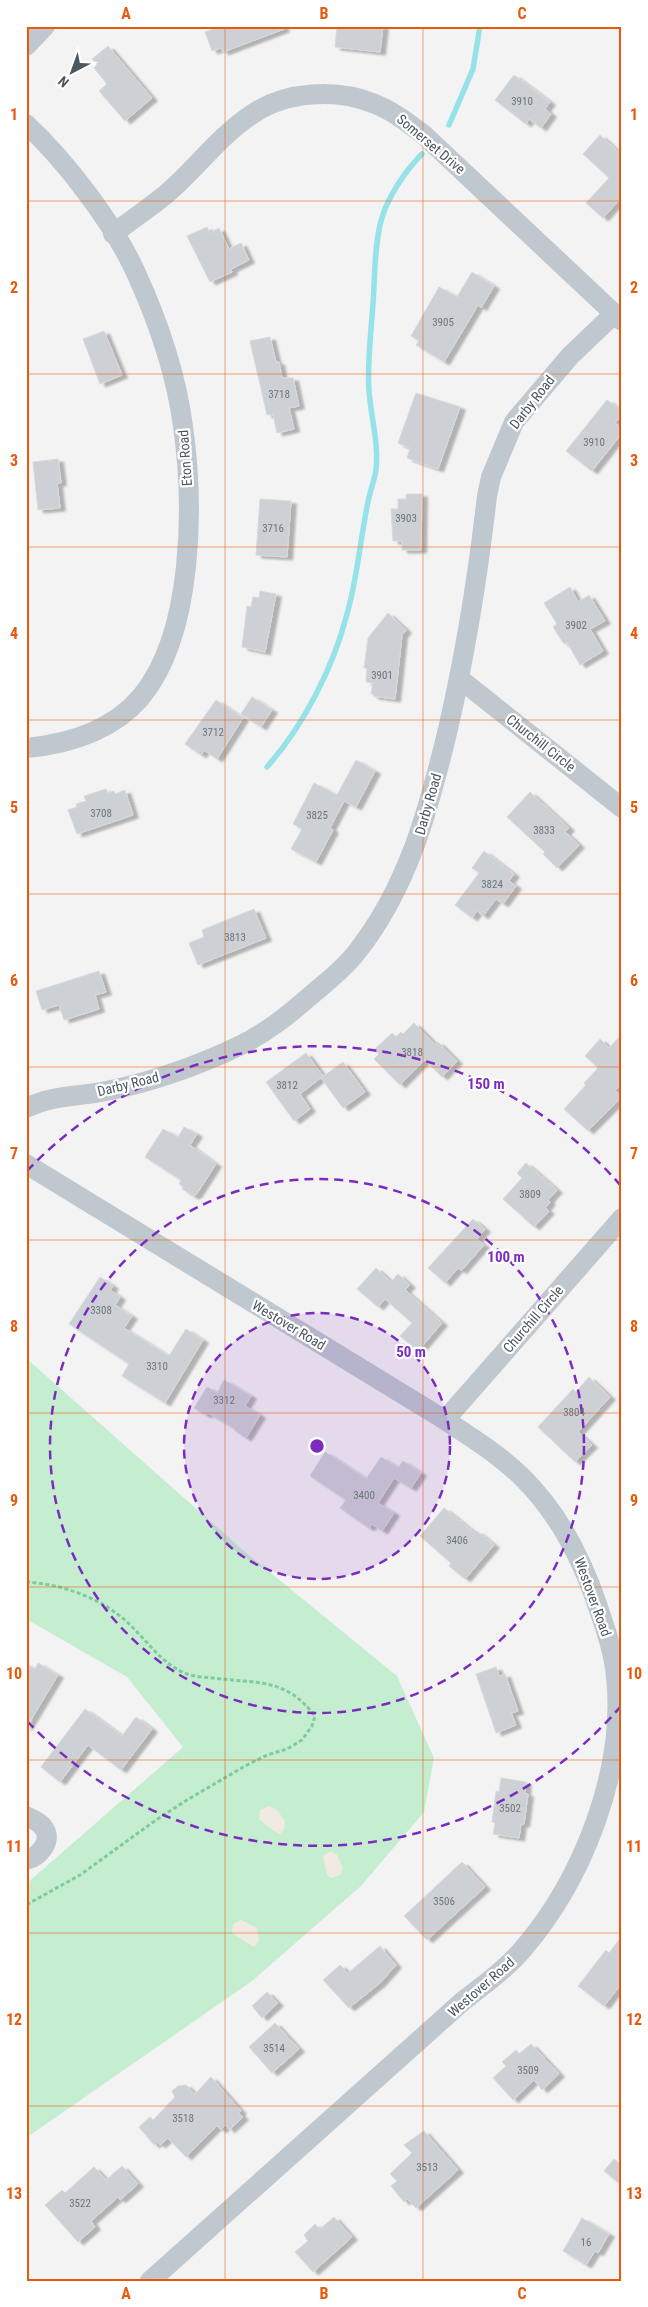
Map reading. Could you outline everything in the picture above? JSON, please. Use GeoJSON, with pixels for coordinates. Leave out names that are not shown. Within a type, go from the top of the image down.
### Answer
{"type":"FeatureCollection","features":[{"type":"Feature","properties":{"kind":"street"},"geometry":{"type":"LineString","coordinates":[[26,46],[45,26]]}},
{"type":"Feature","properties":{"kind":"street","name":"Somerset Drive"},"geometry":{"type":"LineString","coordinates":[[113,234],[165,195],[198,161],[252,114],[284,99],[302,96],[342,95],[376,104],[402,118],[423,134],[618,317]]}},
{"type":"Feature","properties":{"kind":"street","name":"Eton Road"},"geometry":{"type":"LineString","coordinates":[[26,124],[54,152],[80,184],[136,272],[147,299],[164,346],[183,425],[187,472],[188,540],[183,589],[176,621],[160,666],[140,698],[126,712],[83,738],[26,748]]}},
{"type":"Feature","properties":{"kind":"street","name":"Darby Road"},"geometry":{"type":"LineString","coordinates":[[26,1108],[55,1097],[101,1092],[156,1077],[239,1046],[283,1020],[355,954],[388,904],[416,844],[437,774],[460,679],[477,585],[487,496],[491,477],[508,434],[514,422],[540,390],[618,317]]}},
{"type":"Feature","properties":{"kind":"street","name":"Churchill Circle"},"geometry":{"type":"LineString","coordinates":[[460,679],[622,808]]}},
{"type":"Feature","properties":{"kind":"street","name":"Westover Road"},"geometry":{"type":"LineString","coordinates":[[26,1164],[445,1420],[484,1446],[521,1476],[538,1495],[568,1539],[589,1580],[604,1624],[620,1702],[613,1759],[607,1791],[599,1814],[568,1882],[541,1928],[522,1951],[493,1978],[464,2001],[150,2281]]}},
{"type":"Feature","properties":{"kind":"street","name":"Churchill Circle"},"geometry":{"type":"LineString","coordinates":[[445,1420],[622,1218]]}},
{"type":"Feature","properties":{"kind":"street"},"geometry":{"type":"LineString","coordinates":[[26,1816],[43,1826],[47,1836],[44,1848],[38,1854],[26,1860]]}},
{"type":"Feature","properties":{"kind":"path"},"geometry":{"type":"LineString","coordinates":[[26,1582],[69,1591],[107,1607],[127,1622],[171,1665],[188,1674],[259,1681],[290,1692],[306,1704],[315,1716],[312,1726],[302,1740],[287,1749],[259,1759],[187,1800],[80,1875],[26,1905]]}},
{"type":"Feature","properties":{"kind":"green space"},"geometry":{"type":"Polygon","coordinates":[[[26,1358],[244,1551],[397,1676],[434,1758],[424,1812],[361,1886],[252,1981],[26,2138],[26,1884],[183,1747],[127,1677],[26,1619],[26,1358]]]}},
{"type":"Feature","properties":{"kind":"sand"},"geometry":{"type":"Polygon","coordinates":[[[269,1806],[277,1810],[285,1821],[284,1829],[280,1834],[259,1819],[260,1810],[269,1806]]]}},
{"type":"Feature","properties":{"kind":"sand"},"geometry":{"type":"Polygon","coordinates":[[[331,1851],[337,1855],[343,1868],[340,1875],[331,1878],[327,1874],[323,1856],[331,1851]]]}},
{"type":"Feature","properties":{"kind":"sand"},"geometry":{"type":"Polygon","coordinates":[[[241,1920],[257,1928],[259,1941],[254,1947],[232,1933],[233,1924],[241,1920]]]}},
{"type":"Feature","properties":{"kind":"building"},"geometry":{"type":"Polygon","coordinates":[[[222,26],[283,26],[284,29],[223,52],[221,48],[212,51],[205,32],[222,26]]]}},
{"type":"Feature","properties":{"kind":"building"},"geometry":{"type":"Polygon","coordinates":[[[337,26],[383,26],[380,52],[335,47],[337,26]]]}},
{"type":"Feature","properties":{"kind":"building"},"geometry":{"type":"Polygon","coordinates":[[[108,46],[152,98],[125,121],[99,91],[107,84],[94,68],[97,65],[92,59],[108,46]]]}},
{"type":"Feature","properties":{"kind":"building"},"geometry":{"type":"Polygon","coordinates":[[[514,75],[550,102],[545,109],[551,114],[541,128],[529,119],[526,124],[495,100],[514,75]]]}},
{"type":"Feature","properties":{"kind":"building"},"geometry":{"type":"Polygon","coordinates":[[[600,135],[622,155],[622,197],[603,218],[586,203],[609,178],[583,154],[600,135]]]}},
{"type":"Feature","properties":{"kind":"building"},"geometry":{"type":"Polygon","coordinates":[[[207,227],[210,233],[219,228],[229,249],[241,243],[249,260],[231,269],[232,272],[210,282],[187,236],[207,227]]]}},
{"type":"Feature","properties":{"kind":"building"},"geometry":{"type":"Polygon","coordinates":[[[472,272],[494,286],[481,308],[478,305],[444,362],[416,345],[419,341],[411,336],[439,287],[457,297],[472,272]]]}},
{"type":"Feature","properties":{"kind":"building"},"geometry":{"type":"Polygon","coordinates":[[[104,331],[122,375],[100,384],[83,339],[104,331]]]}},
{"type":"Feature","properties":{"kind":"building"},"geometry":{"type":"Polygon","coordinates":[[[270,337],[276,362],[279,362],[282,378],[293,378],[299,406],[289,408],[294,429],[277,433],[273,414],[267,415],[250,341],[270,337]]]}},
{"type":"Feature","properties":{"kind":"building"},"geometry":{"type":"Polygon","coordinates":[[[416,393],[460,407],[438,469],[407,458],[410,448],[398,443],[416,393]]]}},
{"type":"Feature","properties":{"kind":"building"},"geometry":{"type":"Polygon","coordinates":[[[607,400],[622,411],[622,415],[615,423],[622,428],[622,433],[592,471],[566,451],[607,400]]]}},
{"type":"Feature","properties":{"kind":"building"},"geometry":{"type":"Polygon","coordinates":[[[58,459],[61,483],[57,483],[60,508],[38,510],[33,462],[58,459]]]}},
{"type":"Feature","properties":{"kind":"building"},"geometry":{"type":"Polygon","coordinates":[[[406,494],[422,494],[421,550],[402,550],[402,541],[393,541],[391,509],[398,509],[398,499],[406,499],[406,494]]]}},
{"type":"Feature","properties":{"kind":"building"},"geometry":{"type":"Polygon","coordinates":[[[260,499],[291,501],[287,557],[256,555],[260,499]]]}},
{"type":"Feature","properties":{"kind":"building"},"geometry":{"type":"Polygon","coordinates":[[[570,587],[578,602],[589,595],[605,621],[590,629],[603,651],[580,665],[567,642],[564,644],[553,627],[557,624],[544,603],[570,587]]]}},
{"type":"Feature","properties":{"kind":"building"},"geometry":{"type":"Polygon","coordinates":[[[260,591],[276,594],[265,652],[242,647],[247,606],[251,607],[253,597],[259,598],[260,591]]]}},
{"type":"Feature","properties":{"kind":"building"},"geometry":{"type":"Polygon","coordinates":[[[388,613],[406,630],[402,635],[395,699],[373,696],[374,694],[371,694],[373,683],[366,682],[367,668],[364,668],[368,638],[388,613]]]}},
{"type":"Feature","properties":{"kind":"building"},"geometry":{"type":"Polygon","coordinates":[[[252,697],[272,710],[261,727],[241,714],[252,697]]]}},
{"type":"Feature","properties":{"kind":"building"},"geometry":{"type":"Polygon","coordinates":[[[216,700],[243,718],[217,759],[204,750],[201,755],[185,744],[216,700]]]}},
{"type":"Feature","properties":{"kind":"building"},"geometry":{"type":"Polygon","coordinates":[[[356,760],[375,771],[356,807],[344,801],[330,828],[333,830],[316,862],[291,849],[302,829],[293,824],[314,783],[337,795],[356,760]]]}},
{"type":"Feature","properties":{"kind":"building"},"geometry":{"type":"Polygon","coordinates":[[[106,789],[108,793],[114,791],[115,794],[125,790],[133,815],[77,834],[68,810],[77,807],[76,804],[86,801],[84,796],[106,789]]]}},
{"type":"Feature","properties":{"kind":"building"},"geometry":{"type":"Polygon","coordinates":[[[530,792],[569,828],[565,832],[579,845],[557,868],[543,854],[545,852],[507,817],[530,792]]]}},
{"type":"Feature","properties":{"kind":"building"},"geometry":{"type":"Polygon","coordinates":[[[484,851],[514,874],[509,881],[516,886],[503,904],[496,899],[483,916],[477,911],[472,918],[455,905],[479,873],[472,868],[484,851]]]}},
{"type":"Feature","properties":{"kind":"building"},"geometry":{"type":"Polygon","coordinates":[[[254,909],[266,938],[198,965],[189,943],[204,937],[202,930],[254,909]]]}},
{"type":"Feature","properties":{"kind":"building"},"geometry":{"type":"Polygon","coordinates":[[[99,971],[106,992],[95,995],[99,1009],[64,1020],[59,1005],[42,1010],[36,991],[99,971]]]}},
{"type":"Feature","properties":{"kind":"building"},"geometry":{"type":"Polygon","coordinates":[[[414,1023],[435,1044],[438,1042],[457,1061],[442,1077],[425,1060],[400,1085],[374,1059],[379,1054],[374,1050],[392,1033],[396,1037],[401,1032],[403,1034],[414,1023]]]}},
{"type":"Feature","properties":{"kind":"building"},"geometry":{"type":"Polygon","coordinates":[[[622,1034],[622,1084],[615,1090],[622,1097],[588,1131],[564,1109],[586,1085],[584,1083],[598,1068],[585,1056],[600,1039],[609,1048],[622,1034]]]}},
{"type":"Feature","properties":{"kind":"building"},"geometry":{"type":"Polygon","coordinates":[[[306,1053],[323,1076],[300,1094],[310,1109],[294,1121],[266,1082],[306,1053]]]}},
{"type":"Feature","properties":{"kind":"building"},"geometry":{"type":"Polygon","coordinates":[[[343,1062],[365,1092],[343,1108],[321,1078],[343,1062]]]}},
{"type":"Feature","properties":{"kind":"building"},"geometry":{"type":"Polygon","coordinates":[[[184,1127],[197,1134],[190,1145],[216,1164],[196,1195],[193,1196],[182,1189],[183,1187],[179,1184],[181,1180],[145,1157],[163,1129],[178,1137],[184,1127]]]}},
{"type":"Feature","properties":{"kind":"building"},"geometry":{"type":"Polygon","coordinates":[[[526,1163],[557,1190],[548,1200],[550,1202],[545,1208],[549,1211],[534,1227],[503,1199],[522,1178],[517,1173],[526,1163]]]}},
{"type":"Feature","properties":{"kind":"building"},"geometry":{"type":"Polygon","coordinates":[[[473,1219],[485,1229],[477,1239],[484,1245],[461,1271],[458,1268],[445,1283],[428,1268],[473,1219]]]}},
{"type":"Feature","properties":{"kind":"building"},"geometry":{"type":"Polygon","coordinates":[[[376,1268],[391,1282],[398,1274],[410,1285],[405,1290],[442,1323],[418,1351],[400,1336],[412,1323],[385,1299],[378,1307],[357,1289],[376,1268]]]}},
{"type":"Feature","properties":{"kind":"building"},"geometry":{"type":"Polygon","coordinates":[[[100,1277],[113,1286],[110,1290],[120,1297],[115,1305],[132,1316],[124,1328],[169,1356],[186,1329],[203,1340],[165,1403],[122,1376],[129,1364],[69,1324],[100,1277]]]}},
{"type":"Feature","properties":{"kind":"building"},"geometry":{"type":"Polygon","coordinates":[[[589,1377],[610,1397],[578,1432],[592,1445],[575,1462],[538,1427],[573,1389],[576,1392],[589,1377]]]}},
{"type":"Feature","properties":{"kind":"building"},"geometry":{"type":"Polygon","coordinates":[[[224,1380],[251,1396],[245,1406],[260,1415],[246,1438],[208,1413],[206,1415],[194,1408],[207,1387],[217,1393],[224,1380]]]}},
{"type":"Feature","properties":{"kind":"building"},"geometry":{"type":"Polygon","coordinates":[[[325,1452],[366,1479],[381,1457],[398,1468],[403,1461],[421,1473],[411,1488],[394,1478],[378,1503],[394,1513],[382,1531],[372,1524],[369,1528],[340,1508],[346,1500],[310,1476],[325,1452]]]}},
{"type":"Feature","properties":{"kind":"building"},"geometry":{"type":"Polygon","coordinates":[[[444,1508],[475,1533],[477,1531],[494,1545],[465,1579],[449,1566],[451,1563],[420,1536],[444,1508]]]}},
{"type":"Feature","properties":{"kind":"building"},"geometry":{"type":"Polygon","coordinates":[[[38,1663],[58,1675],[26,1728],[26,1664],[35,1669],[38,1663]]]}},
{"type":"Feature","properties":{"kind":"building"},"geometry":{"type":"Polygon","coordinates":[[[496,1667],[499,1676],[505,1674],[518,1711],[511,1713],[516,1725],[496,1733],[476,1674],[496,1667]]]}},
{"type":"Feature","properties":{"kind":"building"},"geometry":{"type":"Polygon","coordinates":[[[85,1709],[122,1736],[136,1717],[152,1729],[121,1770],[88,1745],[60,1782],[41,1767],[85,1709]]]}},
{"type":"Feature","properties":{"kind":"building"},"geometry":{"type":"Polygon","coordinates":[[[501,1778],[526,1782],[525,1793],[528,1794],[524,1824],[521,1824],[519,1838],[493,1834],[495,1823],[492,1822],[496,1791],[499,1792],[501,1778]]]}},
{"type":"Feature","properties":{"kind":"building"},"geometry":{"type":"Polygon","coordinates":[[[462,1862],[485,1887],[427,1940],[404,1916],[462,1862]]]}},
{"type":"Feature","properties":{"kind":"building"},"geometry":{"type":"Polygon","coordinates":[[[622,1936],[622,1983],[604,2006],[578,1986],[606,1950],[609,1953],[622,1936]]]}},
{"type":"Feature","properties":{"kind":"building"},"geometry":{"type":"Polygon","coordinates":[[[380,1946],[396,1965],[380,1983],[349,2008],[323,1980],[340,1965],[348,1973],[380,1946]]]}},
{"type":"Feature","properties":{"kind":"building"},"geometry":{"type":"Polygon","coordinates":[[[267,1992],[278,2003],[262,2018],[252,2006],[267,1992]]]}},
{"type":"Feature","properties":{"kind":"building"},"geometry":{"type":"Polygon","coordinates":[[[275,2023],[299,2049],[272,2073],[249,2047],[275,2023]]]}},
{"type":"Feature","properties":{"kind":"building"},"geometry":{"type":"Polygon","coordinates":[[[531,2044],[559,2074],[542,2090],[534,2080],[513,2100],[493,2078],[506,2066],[502,2062],[516,2050],[519,2054],[531,2044]]]}},
{"type":"Feature","properties":{"kind":"building"},"geometry":{"type":"Polygon","coordinates":[[[211,2077],[241,2111],[239,2113],[243,2117],[229,2130],[226,2125],[221,2130],[217,2126],[186,2157],[168,2138],[160,2145],[157,2142],[154,2145],[139,2127],[150,2117],[153,2120],[175,2097],[172,2091],[178,2086],[186,2085],[195,2094],[211,2077]]]}},
{"type":"Feature","properties":{"kind":"building"},"geometry":{"type":"Polygon","coordinates":[[[424,2131],[458,2170],[416,2208],[407,2199],[404,2202],[391,2186],[397,2181],[390,2174],[412,2153],[404,2145],[424,2131]]]}},
{"type":"Feature","properties":{"kind":"building"},"geometry":{"type":"Polygon","coordinates":[[[614,2159],[622,2165],[622,2186],[604,2171],[614,2159]]]}},
{"type":"Feature","properties":{"kind":"building"},"geometry":{"type":"Polygon","coordinates":[[[122,2166],[138,2184],[120,2200],[118,2197],[91,2221],[95,2227],[78,2242],[45,2205],[62,2190],[65,2193],[94,2167],[106,2180],[122,2166]]]}},
{"type":"Feature","properties":{"kind":"building"},"geometry":{"type":"Polygon","coordinates":[[[334,2217],[352,2237],[313,2272],[295,2252],[308,2241],[304,2235],[315,2224],[320,2229],[334,2217]]]}},
{"type":"Feature","properties":{"kind":"building"},"geometry":{"type":"Polygon","coordinates":[[[582,2218],[609,2234],[598,2253],[595,2251],[586,2265],[563,2251],[582,2218]]]}},
{"type":"Feature","properties":{"kind":"waterway"},"geometry":{"type":"LineString","coordinates":[[449,125],[473,69],[480,26]]}},
{"type":"Feature","properties":{"kind":"waterway"},"geometry":{"type":"LineString","coordinates":[[267,767],[293,733],[316,695],[334,655],[350,601],[377,460],[368,369],[377,242],[381,221],[392,194],[409,168],[422,154]]}}]}
